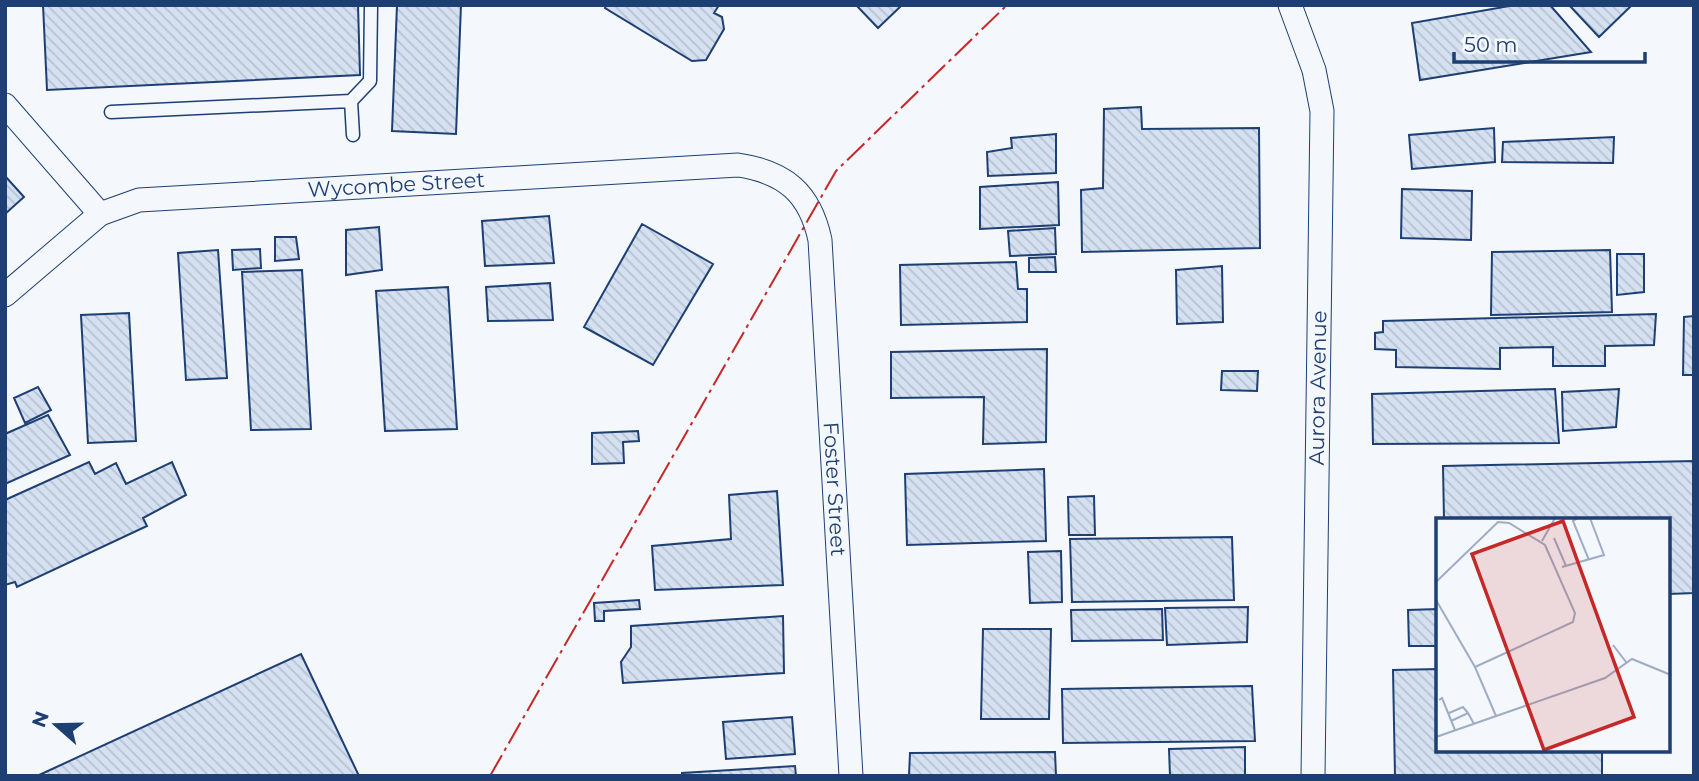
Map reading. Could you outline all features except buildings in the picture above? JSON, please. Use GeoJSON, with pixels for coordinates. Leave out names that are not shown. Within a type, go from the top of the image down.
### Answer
{"type":"FeatureCollection","features":[{"type":"Feature","properties":{"kind":"street","name":"Aurora Avenue"},"geometry":{"type":"LineString","coordinates":[[1290,5],[1314,70],[1322,111],[1313,776]]}},
{"type":"Feature","properties":{"kind":"street"},"geometry":{"type":"LineString","coordinates":[[5,105],[100,214]]}},
{"type":"Feature","properties":{"kind":"street","name":"Wycombe Street"},"geometry":{"type":"LineString","coordinates":[[5,295],[100,214],[139,200],[738,165],[761,169],[780,177],[807,202]]}},
{"type":"Feature","properties":{"kind":"street","name":"Foster Street"},"geometry":{"type":"LineString","coordinates":[[807,202],[820,240],[850,776]]}},
{"type":"Feature","properties":{"kind":"lane"},"geometry":{"type":"LineString","coordinates":[[111,112],[351,101],[370,81],[371,5]]}},
{"type":"Feature","properties":{"kind":"lane"},"geometry":{"type":"LineString","coordinates":[[351,101],[352,135]]}},
{"type":"Feature","properties":{"kind":"power"},"geometry":{"type":"LineString","coordinates":[[490,776],[836,171],[1007,5]]}}]}
